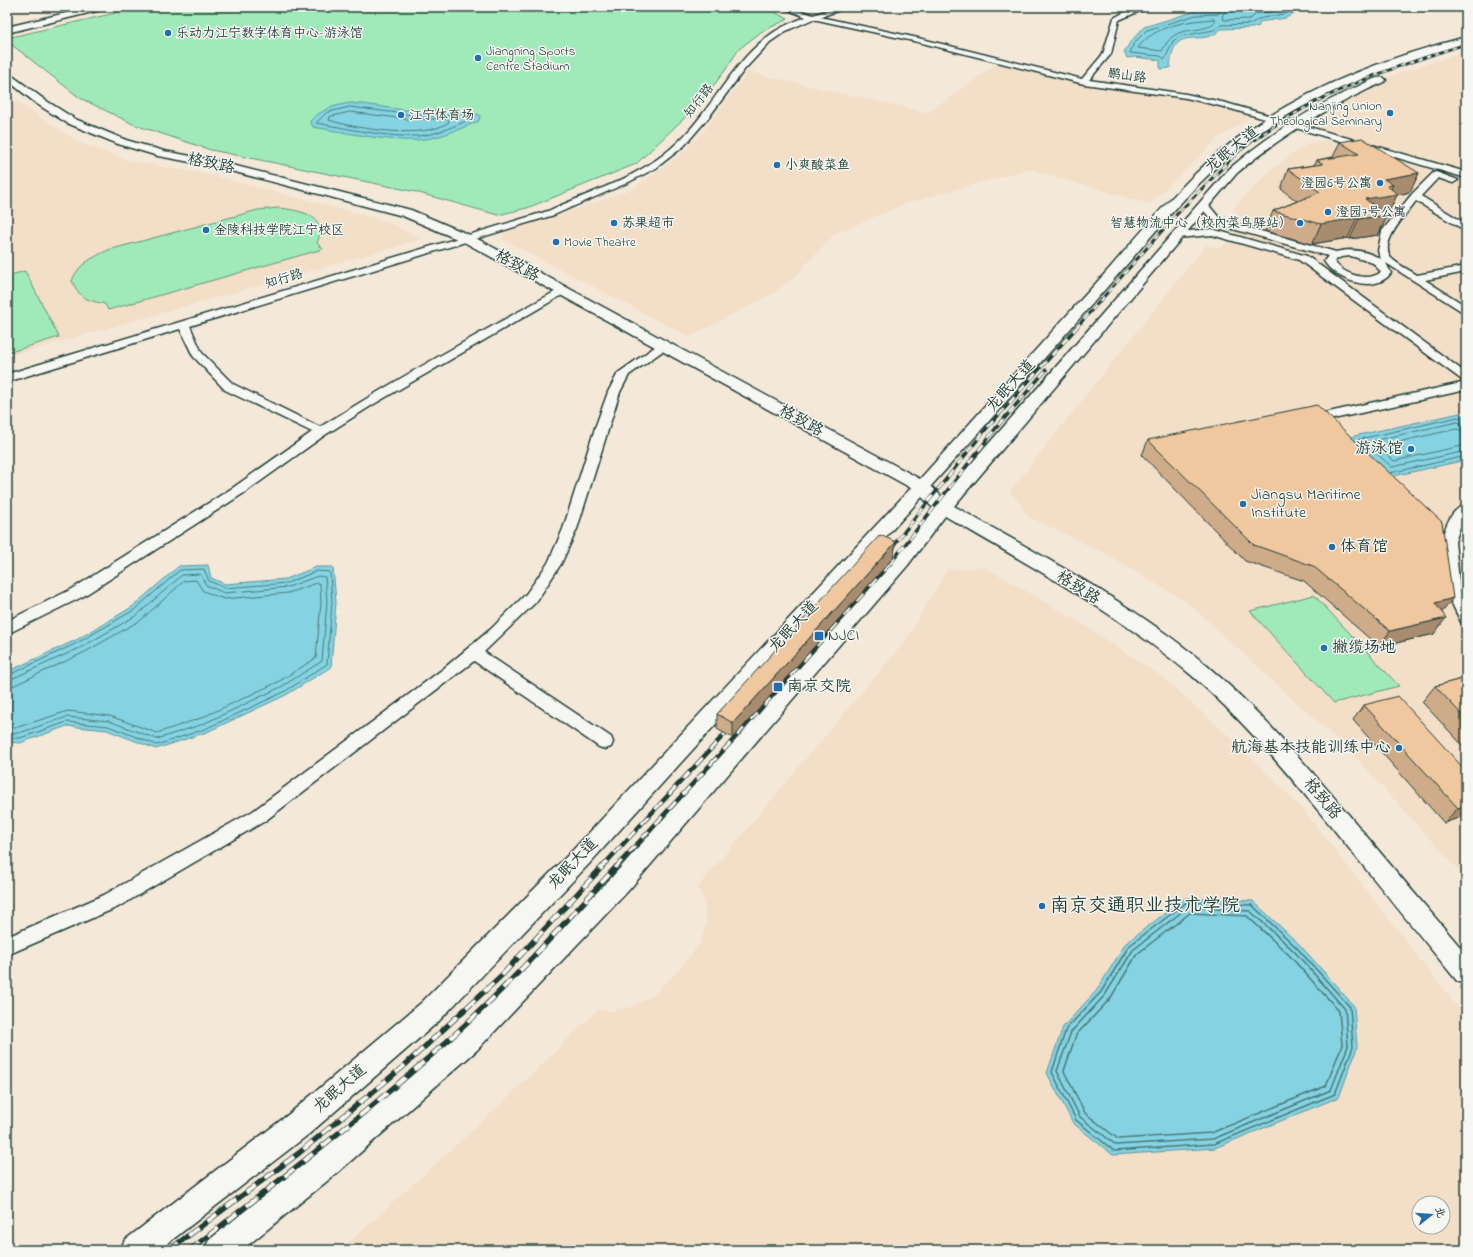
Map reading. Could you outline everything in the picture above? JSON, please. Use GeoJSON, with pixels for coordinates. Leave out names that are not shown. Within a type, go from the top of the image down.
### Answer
{"type":"FeatureCollection","features":[{"type":"Feature","properties":{"kind":"main road"},"geometry":{"type":"LineString","coordinates":[[7,21],[70,7]]}},
{"type":"Feature","properties":{"kind":"main road"},"geometry":{"type":"LineString","coordinates":[[7,30],[102,7]]}},
{"type":"Feature","properties":{"kind":"main road","name":"龙眠大道"},"geometry":{"type":"LineString","coordinates":[[135,1250],[300,1124],[430,1012],[581,857],[922,487],[1148,232],[1209,167],[1235,145],[1274,118],[1314,95],[1348,79],[1386,65],[1466,40]]}},
{"type":"Feature","properties":{"kind":"main road","name":"龙眠大道"},"geometry":{"type":"LineString","coordinates":[[219,1250],[327,1163],[468,1041],[620,884],[897,567],[943,507],[1238,166],[1258,149],[1333,101],[1404,71],[1466,51]]}},
{"type":"Feature","properties":{"kind":"main road","name":"格致路"},"geometry":{"type":"LineString","coordinates":[[7,75],[40,102],[71,121],[122,142],[162,154],[212,163],[400,211],[465,237],[922,487],[943,507],[1084,590],[1152,635],[1197,669],[1235,703],[1279,748],[1466,972]]}},
{"type":"Feature","properties":{"kind":"street","name":"鹏山路"},"geometry":{"type":"LineString","coordinates":[[784,7],[813,16],[918,40],[1084,82],[1186,96],[1274,118],[1466,175]]}},
{"type":"Feature","properties":{"kind":"street","name":"知行路"},"geometry":{"type":"LineString","coordinates":[[7,372],[551,213],[615,186],[666,158],[690,136],[768,40],[813,16],[845,7]]}},
{"type":"Feature","properties":{"kind":"street"},"geometry":{"type":"LineString","coordinates":[[1084,82],[1104,58],[1109,49],[1110,35],[1116,19],[1129,12],[1146,7]]}},
{"type":"Feature","properties":{"kind":"street"},"geometry":{"type":"LineString","coordinates":[[1336,254],[1331,257],[1329,261],[1335,270],[1342,274],[1361,279],[1378,278],[1386,272],[1381,260],[1387,231],[1415,196],[1436,175],[1466,184]]}},
{"type":"Feature","properties":{"kind":"street"},"geometry":{"type":"LineString","coordinates":[[1415,196],[1466,228]]}},
{"type":"Feature","properties":{"kind":"street"},"geometry":{"type":"LineString","coordinates":[[1204,206],[1218,222],[1336,254],[1355,254],[1381,260],[1416,278],[1466,311]]}},
{"type":"Feature","properties":{"kind":"street"},"geometry":{"type":"LineString","coordinates":[[1177,235],[1212,232],[1303,258],[1466,378]]}},
{"type":"Feature","properties":{"kind":"street","name":"知行路"},"geometry":{"type":"LineString","coordinates":[[7,378],[465,237]]}},
{"type":"Feature","properties":{"kind":"street"},"geometry":{"type":"LineString","coordinates":[[1416,278],[1466,269]]}},
{"type":"Feature","properties":{"kind":"street"},"geometry":{"type":"LineString","coordinates":[[1322,272],[1335,270]]}},
{"type":"Feature","properties":{"kind":"street"},"geometry":{"type":"LineString","coordinates":[[7,628],[77,593],[239,490],[321,432],[370,401],[488,332],[564,291]]}},
{"type":"Feature","properties":{"kind":"street"},"geometry":{"type":"LineString","coordinates":[[183,324],[197,354],[229,387],[321,432]]}},
{"type":"Feature","properties":{"kind":"street"},"geometry":{"type":"LineString","coordinates":[[7,946],[111,901],[258,816],[443,678],[496,633],[531,598],[554,564],[570,529],[601,428],[614,392],[624,373],[663,346]]}},
{"type":"Feature","properties":{"kind":"street"},"geometry":{"type":"LineString","coordinates":[[1326,430],[1315,420],[1466,386]]}},
{"type":"Feature","properties":{"kind":"street"},"geometry":{"type":"LineString","coordinates":[[1466,509],[1456,519],[1448,542],[1453,591],[1466,618]]}},
{"type":"Feature","properties":{"kind":"street"},"geometry":{"type":"LineString","coordinates":[[1420,519],[1448,542]]}},
{"type":"Feature","properties":{"kind":"street"},"geometry":{"type":"LineString","coordinates":[[474,653],[605,742]]}},
{"type":"Feature","properties":{"kind":"shaded area","name":"Nanjing Union Theological Seminary"},"geometry":{"type":"Polygon","coordinates":[[[1466,51],[1466,175],[1295,124],[1368,85],[1466,51]]]}},
{"type":"Feature","properties":{"kind":"shaded area"},"geometry":{"type":"Polygon","coordinates":[[[998,63],[1097,87],[1199,101],[1245,112],[1251,117],[1218,138],[1150,204],[1028,169],[907,203],[836,233],[793,278],[775,292],[690,337],[502,239],[504,233],[511,230],[589,205],[632,189],[686,150],[701,134],[748,72],[928,113],[998,63]]]}},
{"type":"Feature","properties":{"kind":"shaded area","name":"金陵科技学院江宁校区"},"geometry":{"type":"Polygon","coordinates":[[[7,95],[78,142],[129,161],[211,175],[388,222],[422,239],[7,357],[7,95]]]}},
{"type":"Feature","properties":{"kind":"shaded area","name":"Jiangsu Maritime Institute"},"geometry":{"type":"Polygon","coordinates":[[[1329,140],[1466,181],[1466,878],[1348,749],[1187,602],[1104,553],[1029,517],[1010,491],[1206,245],[1222,248],[1243,224],[1233,208],[1271,170],[1308,143],[1329,140]]]}},
{"type":"Feature","properties":{"kind":"shaded area","name":"南京交通职业技术学院"},"geometry":{"type":"Polygon","coordinates":[[[985,567],[1082,624],[1161,676],[1240,746],[1305,812],[1466,1018],[1466,1250],[341,1250],[500,1105],[598,1010],[613,1011],[632,1007],[652,996],[677,972],[700,944],[706,925],[704,900],[698,887],[906,640],[947,570],[985,567]]]}},
{"type":"Feature","properties":{"kind":"green space","name":"江宁体育场"},"geometry":{"type":"Polygon","coordinates":[[[141,7],[765,7],[788,19],[761,32],[739,49],[724,72],[698,105],[636,164],[527,208],[498,215],[412,191],[211,150],[135,125],[80,98],[7,41],[7,38],[141,7]]]}},
{"type":"Feature","properties":{"kind":"green space"},"geometry":{"type":"Polygon","coordinates":[[[278,208],[295,210],[316,220],[319,226],[320,234],[317,243],[323,249],[108,310],[105,304],[89,300],[81,295],[72,281],[78,270],[86,262],[108,250],[258,210],[278,208]]]}},
{"type":"Feature","properties":{"kind":"green space"},"geometry":{"type":"Polygon","coordinates":[[[25,271],[59,337],[7,353],[7,276],[25,271]]]}},
{"type":"Feature","properties":{"kind":"green space","name":"撇缆场地"},"geometry":{"type":"Polygon","coordinates":[[[1314,595],[1399,686],[1334,703],[1250,611],[1314,595]]]}},
{"type":"Feature","properties":{"kind":"water"},"geometry":{"type":"Polygon","coordinates":[[[1219,7],[1291,7],[1294,13],[1286,18],[1259,22],[1259,26],[1252,28],[1221,29],[1213,35],[1182,40],[1176,45],[1172,53],[1170,68],[1160,69],[1160,60],[1135,57],[1127,58],[1124,52],[1131,41],[1144,27],[1196,11],[1217,10],[1219,7]]]}},
{"type":"Feature","properties":{"kind":"water"},"geometry":{"type":"Polygon","coordinates":[[[350,103],[415,111],[461,111],[480,115],[479,121],[453,132],[433,138],[414,140],[370,137],[313,127],[310,121],[323,111],[350,103]]]}},
{"type":"Feature","properties":{"kind":"water","name":"游泳馆"},"geometry":{"type":"Polygon","coordinates":[[[1460,413],[1466,417],[1466,460],[1389,477],[1345,438],[1460,413]]]}},
{"type":"Feature","properties":{"kind":"water"},"geometry":{"type":"Polygon","coordinates":[[[208,565],[211,578],[225,584],[286,579],[316,567],[333,567],[336,602],[331,667],[286,695],[207,732],[156,749],[107,730],[67,726],[20,743],[7,742],[7,672],[78,639],[132,607],[179,566],[208,565]]]}},
{"type":"Feature","properties":{"kind":"water"},"geometry":{"type":"Polygon","coordinates":[[[1185,898],[1253,901],[1300,945],[1354,1006],[1357,1048],[1339,1097],[1215,1148],[1113,1155],[1073,1123],[1047,1073],[1063,1027],[1097,990],[1126,943],[1185,898]]]}},
{"type":"Feature","properties":{"kind":"building"},"geometry":{"type":"Polygon","coordinates":[[[1362,138],[1419,173],[1384,179],[1393,185],[1387,186],[1398,194],[1365,199],[1388,215],[1321,224],[1273,211],[1320,192],[1288,169],[1323,164],[1317,160],[1359,154],[1340,142],[1362,138]]]}},
{"type":"Feature","properties":{"kind":"building","name":"体育馆"},"geometry":{"type":"Polygon","coordinates":[[[1317,405],[1442,522],[1453,598],[1435,603],[1446,618],[1390,631],[1313,566],[1254,545],[1148,440],[1317,405]]]}},
{"type":"Feature","properties":{"kind":"building"},"geometry":{"type":"Polygon","coordinates":[[[880,535],[896,542],[733,723],[717,714],[880,535]]]}},
{"type":"Feature","properties":{"kind":"building"},"geometry":{"type":"Polygon","coordinates":[[[1466,678],[1466,719],[1435,686],[1466,678]]]}},
{"type":"Feature","properties":{"kind":"building"},"geometry":{"type":"Polygon","coordinates":[[[1398,696],[1466,771],[1466,805],[1458,808],[1364,705],[1398,696]]]}},
{"type":"Feature","properties":{"kind":"railway"},"geometry":{"type":"LineString","coordinates":[[1249,144],[1299,111],[1326,97],[1381,73],[1466,44]]}},
{"type":"Feature","properties":{"kind":"railway"},"geometry":{"type":"LineString","coordinates":[[1076,328],[1177,214],[1238,152],[1250,143]]}},
{"type":"Feature","properties":{"kind":"railway"},"geometry":{"type":"LineString","coordinates":[[888,552],[986,429],[1077,327]]}},
{"type":"Feature","properties":{"kind":"railway"},"geometry":{"type":"LineString","coordinates":[[890,564],[996,428],[1046,370]]}},
{"type":"Feature","properties":{"kind":"railway"},"geometry":{"type":"LineString","coordinates":[[615,868],[733,740],[890,563]]}},
{"type":"Feature","properties":{"kind":"railway"},"geometry":{"type":"LineString","coordinates":[[601,868],[733,725]]}},
{"type":"Feature","properties":{"kind":"railway"},"geometry":{"type":"LineString","coordinates":[[169,1250],[299,1153],[404,1066],[504,973],[602,867]]}},
{"type":"Feature","properties":{"kind":"railway"},"geometry":{"type":"LineString","coordinates":[[190,1250],[356,1119],[453,1036],[516,975],[616,867]]}},
{"type":"Feature","properties":{"kind":"place","name":"乐动力江宁数字体育中心-游泳馆"},"geometry":{"type":"Point","coordinates":[168,33]}},
{"type":"Feature","properties":{"kind":"place","name":"Jiangning Sports Centre Stadium"},"geometry":{"type":"Point","coordinates":[478,58]}},
{"type":"Feature","properties":{"kind":"place","name":"Nanjing Union Theological Seminary"},"geometry":{"type":"Point","coordinates":[1390,113]}},
{"type":"Feature","properties":{"kind":"place","name":"江宁体育场"},"geometry":{"type":"Point","coordinates":[401,115]}},
{"type":"Feature","properties":{"kind":"place","name":"小爽酸菜鱼"},"geometry":{"type":"Point","coordinates":[777,165]}},
{"type":"Feature","properties":{"kind":"place","name":"澄园6号公寓"},"geometry":{"type":"Point","coordinates":[1380,183]}},
{"type":"Feature","properties":{"kind":"place","name":"澄园7号公寓"},"geometry":{"type":"Point","coordinates":[1328,212]}},
{"type":"Feature","properties":{"kind":"place","name":"苏果超市"},"geometry":{"type":"Point","coordinates":[614,223]}},
{"type":"Feature","properties":{"kind":"place","name":"智慧物流中心（校内菜鸟驿站）"},"geometry":{"type":"Point","coordinates":[1300,223]}},
{"type":"Feature","properties":{"kind":"place","name":"金陵科技学院江宁校区"},"geometry":{"type":"Point","coordinates":[206,230]}},
{"type":"Feature","properties":{"kind":"place","name":"Movie Theatre"},"geometry":{"type":"Point","coordinates":[556,242]}},
{"type":"Feature","properties":{"kind":"place","name":"游泳馆"},"geometry":{"type":"Point","coordinates":[1411,449]}},
{"type":"Feature","properties":{"kind":"place","name":"Jiangsu Maritime Institute"},"geometry":{"type":"Point","coordinates":[1243,504]}},
{"type":"Feature","properties":{"kind":"place","name":"体育馆"},"geometry":{"type":"Point","coordinates":[1332,547]}},
{"type":"Feature","properties":{"kind":"place","name":"NJCI"},"geometry":{"type":"Point","coordinates":[819,636]}},
{"type":"Feature","properties":{"kind":"place","name":"撇缆场地"},"geometry":{"type":"Point","coordinates":[1324,648]}},
{"type":"Feature","properties":{"kind":"place","name":"南京交院"},"geometry":{"type":"Point","coordinates":[778,687]}},
{"type":"Feature","properties":{"kind":"place","name":"航海基本技能训练中心"},"geometry":{"type":"Point","coordinates":[1399,748]}},
{"type":"Feature","properties":{"kind":"place","name":"南京交通职业技术学院"},"geometry":{"type":"Point","coordinates":[1042,906]}}]}
